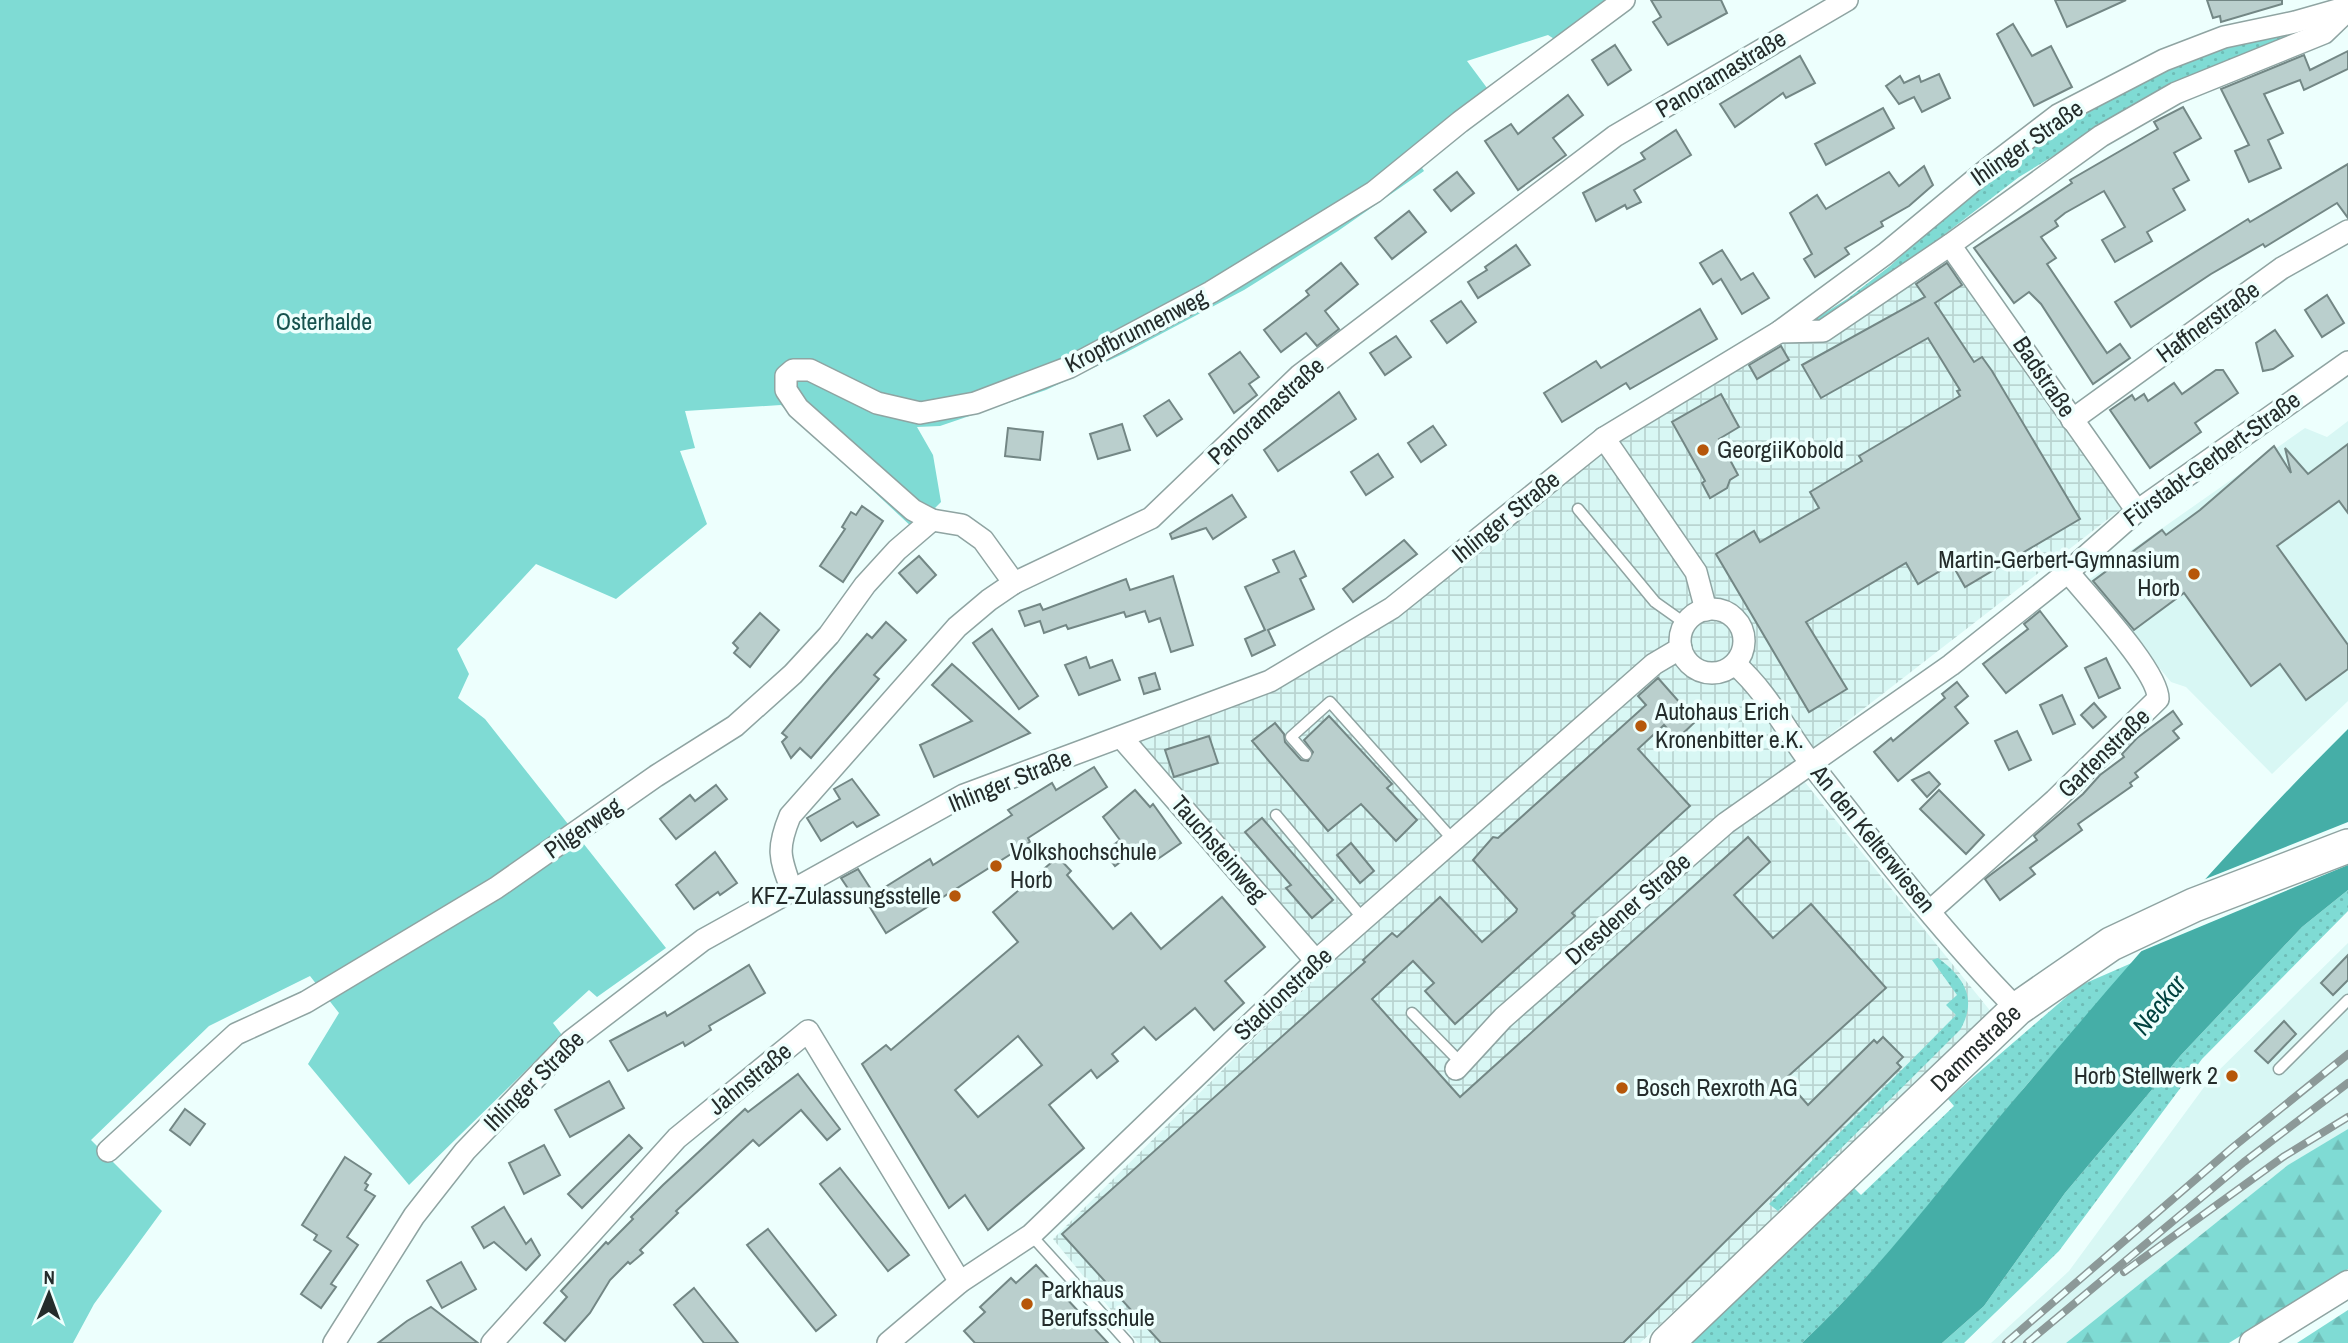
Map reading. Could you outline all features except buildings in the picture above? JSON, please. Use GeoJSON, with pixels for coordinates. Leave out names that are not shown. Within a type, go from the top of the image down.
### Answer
{"type":"FeatureCollection","features":[{"type":"Feature","properties":{"kind":"main road","name":"Dammstraße"},"geometry":{"type":"LineString","coordinates":[[1667,1343],[2017,1009],[2111,944],[2194,905],[2348,846]]}},
{"type":"Feature","properties":{"kind":"street","name":"Kropfbrunnenweg"},"geometry":{"type":"LineString","coordinates":[[932,520],[913,510],[798,408],[786,390],[786,376],[793,370],[810,370],[877,403],[920,414],[975,403],[1070,367],[1212,292],[1374,192],[1460,122],[1624,0]]}},
{"type":"Feature","properties":{"kind":"street","name":"Panoramastraße"},"geometry":{"type":"LineString","coordinates":[[792,891],[779,855],[780,839],[790,816],[811,789],[957,627],[1014,583],[1151,518],[1300,375],[1615,136],[1847,0]]}},
{"type":"Feature","properties":{"kind":"street","name":"Ihlinger Straße"},"geometry":{"type":"LineString","coordinates":[[1779,332],[1823,331],[1950,245],[2101,136],[2176,93],[2324,33],[2348,8]]}},
{"type":"Feature","properties":{"kind":"street","name":"Ihlinger Straße"},"geometry":{"type":"LineString","coordinates":[[334,1343],[414,1216],[465,1151],[571,1041],[702,940],[964,795],[1270,681],[1392,608],[1604,438],[1779,332],[1885,254],[1990,167],[2058,116],[2164,60],[2224,37],[2348,8]]}},
{"type":"Feature","properties":{"kind":"street","name":"Haffnerstraße"},"geometry":{"type":"LineString","coordinates":[[2072,420],[2282,268],[2348,231]]}},
{"type":"Feature","properties":{"kind":"street","name":"Badstraße"},"geometry":{"type":"LineString","coordinates":[[1950,245],[2009,325],[2137,511]]}},
{"type":"Feature","properties":{"kind":"street","name":"Fürstabt-Gerbert-Straße"},"geometry":{"type":"LineString","coordinates":[[1810,762],[1951,665],[2068,572],[2137,511],[2348,362]]}},
{"type":"Feature","properties":{"kind":"street"},"geometry":{"type":"LineString","coordinates":[[1604,438],[1696,572],[1706,610]]}},
{"type":"Feature","properties":{"kind":"street"},"geometry":{"type":"LineString","coordinates":[[932,520],[962,525],[983,540],[1014,583]]}},
{"type":"Feature","properties":{"kind":"street","name":"Pilgerweg"},"geometry":{"type":"LineString","coordinates":[[108,1151],[236,1034],[306,1002],[496,888],[656,776],[735,726],[793,674],[829,635],[865,586],[897,550],[932,520]]}},
{"type":"Feature","properties":{"kind":"street","name":"Gartenstraße"},"geometry":{"type":"LineString","coordinates":[[1930,911],[2055,800],[2158,699],[2159,690],[2148,670],[2068,572]]}},
{"type":"Feature","properties":{"kind":"street"},"geometry":{"type":"LineString","coordinates":[[1706,610],[1726,612],[1741,627],[1744,647],[1735,664],[1718,673],[1699,670],[1691,665],[1681,648],[1686,624],[1706,610]]}},
{"type":"Feature","properties":{"kind":"street","name":"Stadionstraße"},"geometry":{"type":"LineString","coordinates":[[888,1343],[960,1283],[1031,1235],[1316,961],[1455,842],[1654,664],[1681,648]]}},
{"type":"Feature","properties":{"kind":"street","name":"An den Kelterwiesen"},"geometry":{"type":"LineString","coordinates":[[1735,664],[1756,682],[1810,762],[1930,911],[1985,977],[2017,1009]]}},
{"type":"Feature","properties":{"kind":"street","name":"Tauchsteinweg"},"geometry":{"type":"LineString","coordinates":[[1121,737],[1316,961]]}},
{"type":"Feature","properties":{"kind":"street","name":"Dresdener Straße"},"geometry":{"type":"LineString","coordinates":[[1458,1066],[1503,1018],[1726,823],[1810,762]]}},
{"type":"Feature","properties":{"kind":"street","name":"Jahnstraße"},"geometry":{"type":"LineString","coordinates":[[502,1339],[677,1138],[808,1031],[960,1283]]}},
{"type":"Feature","properties":{"kind":"street"},"geometry":{"type":"LineString","coordinates":[[2253,1343],[2348,1284]]}},
{"type":"Feature","properties":{"kind":"lane"},"geometry":{"type":"LineString","coordinates":[[1578,509],[1655,602],[1686,624]]}},
{"type":"Feature","properties":{"kind":"lane"},"geometry":{"type":"LineString","coordinates":[[1306,754],[1291,737],[1330,702],[1455,842]]}},
{"type":"Feature","properties":{"kind":"lane"},"geometry":{"type":"LineString","coordinates":[[1276,814],[1364,920]]}},
{"type":"Feature","properties":{"kind":"lane"},"geometry":{"type":"LineString","coordinates":[[2280,1069],[2348,1000]]}},
{"type":"Feature","properties":{"kind":"lane"},"geometry":{"type":"LineString","coordinates":[[1412,1013],[1458,1066]]}},
{"type":"Feature","properties":{"kind":"lane"},"geometry":{"type":"LineString","coordinates":[[1031,1235],[1128,1343]]}},
{"type":"Feature","properties":{"kind":"lane"},"geometry":{"type":"LineString","coordinates":[[1058,1289],[1079,1288]]}},
{"type":"Feature","properties":{"kind":"shaded area"},"geometry":{"type":"Polygon","coordinates":[[[1948,255],[2121,509],[1791,765],[1992,1013],[1640,1343],[1138,1343],[1053,1239],[1326,967],[1138,743],[1275,690],[1399,615],[1620,440],[1788,339],[1827,341],[1948,255]]]}},
{"type":"Feature","properties":{"kind":"shaded area"},"geometry":{"type":"Polygon","coordinates":[[[2348,421],[2348,701],[2272,774],[2186,687],[2171,682],[2087,581],[2305,428],[2327,437],[2348,421]]]}},
{"type":"Feature","properties":{"kind":"shaded area"},"geometry":{"type":"Polygon","coordinates":[[[2348,943],[2348,1129],[2288,1165],[2066,1343],[1991,1343],[2069,1271],[2210,1079],[2348,943]]]}},
{"type":"Feature","properties":{"kind":"green space","name":"Osterhalde"},"geometry":{"type":"Polygon","coordinates":[[[0,0],[1626,0],[1559,42],[1548,35],[1467,61],[1490,92],[1412,152],[1424,171],[1338,231],[1244,290],[1125,353],[1046,390],[940,426],[917,427],[933,455],[941,502],[914,529],[781,405],[685,411],[695,448],[680,451],[707,524],[616,599],[536,564],[457,649],[469,674],[458,698],[485,719],[666,948],[597,997],[589,990],[553,1023],[562,1035],[409,1185],[308,1064],[339,1013],[310,976],[209,1026],[91,1140],[162,1211],[94,1304],[73,1343],[0,1343],[0,0]]]}},
{"type":"Feature","properties":{"kind":"green space"},"geometry":{"type":"Polygon","coordinates":[[[2313,29],[2144,101],[2019,177],[1849,308],[1815,324],[1812,321],[1847,299],[1890,266],[1970,194],[2069,120],[2181,63],[2240,43],[2313,29]]]}},
{"type":"Feature","properties":{"kind":"green space"},"geometry":{"type":"Polygon","coordinates":[[[2348,890],[2348,911],[2202,1059],[2059,1251],[1964,1343],[1942,1343],[1984,1306],[2065,1193],[2181,1055],[2302,927],[2348,890]]]}},
{"type":"Feature","properties":{"kind":"green space"},"geometry":{"type":"Polygon","coordinates":[[[1938,958],[1955,973],[1966,990],[1968,1008],[1960,1030],[1778,1211],[1769,1204],[1956,1015],[1946,1005],[1957,995],[1932,960],[1938,958]]]}},
{"type":"Feature","properties":{"kind":"green space"},"geometry":{"type":"Polygon","coordinates":[[[2134,962],[2029,1082],[1886,1255],[1802,1343],[1688,1343],[1853,1187],[1861,1195],[1954,1106],[1948,1099],[2079,986],[2134,962]]]}},
{"type":"Feature","properties":{"kind":"green space"},"geometry":{"type":"Polygon","coordinates":[[[2348,1129],[2348,1269],[2229,1343],[2066,1343],[2288,1165],[2348,1129]]]}},
{"type":"Feature","properties":{"kind":"green space"},"geometry":{"type":"Polygon","coordinates":[[[2348,1310],[2348,1343],[2297,1343],[2348,1310]]]}},
{"type":"Feature","properties":{"kind":"water","name":"Neckar"},"geometry":{"type":"Polygon","coordinates":[[[2348,729],[2348,890],[2302,927],[2181,1055],[2065,1193],[1984,1306],[1942,1343],[1802,1343],[1887,1254],[2018,1095],[2179,908],[2262,817],[2348,729]]]}},
{"type":"Feature","properties":{"kind":"pier"},"geometry":{"type":"Polygon","coordinates":[[[2348,822],[2348,865],[2137,953],[2203,880],[2348,822]]]}},
{"type":"Feature","properties":{"kind":"railway"},"geometry":{"type":"LineString","coordinates":[[2006,1343],[2232,1148],[2348,1054]]}},
{"type":"Feature","properties":{"kind":"railway"},"geometry":{"type":"LineString","coordinates":[[2027,1343],[2244,1162],[2348,1083]]}},
{"type":"Feature","properties":{"kind":"railway"},"geometry":{"type":"LineString","coordinates":[[2124,1272],[2283,1157],[2348,1117]]}},
{"type":"Feature","properties":{"kind":"place","name":"GeorgiiKobold"},"geometry":{"type":"Point","coordinates":[1703,450]}},
{"type":"Feature","properties":{"kind":"place","name":"Martin-Gerbert-Gymnasium Horb"},"geometry":{"type":"Point","coordinates":[2194,574]}},
{"type":"Feature","properties":{"kind":"place","name":"Autohaus Erich Kronenbitter e.K."},"geometry":{"type":"Point","coordinates":[1641,726]}},
{"type":"Feature","properties":{"kind":"place","name":"Volkshochschule Horb"},"geometry":{"type":"Point","coordinates":[996,866]}},
{"type":"Feature","properties":{"kind":"place","name":"KFZ-Zulassungsstelle"},"geometry":{"type":"Point","coordinates":[955,896]}},
{"type":"Feature","properties":{"kind":"place","name":"Horb Stellwerk 2"},"geometry":{"type":"Point","coordinates":[2232,1076]}},
{"type":"Feature","properties":{"kind":"place","name":"Bosch Rexroth AG"},"geometry":{"type":"Point","coordinates":[1622,1088]}},
{"type":"Feature","properties":{"kind":"place","name":"Parkhaus Berufsschule"},"geometry":{"type":"Point","coordinates":[1027,1304]}}]}
